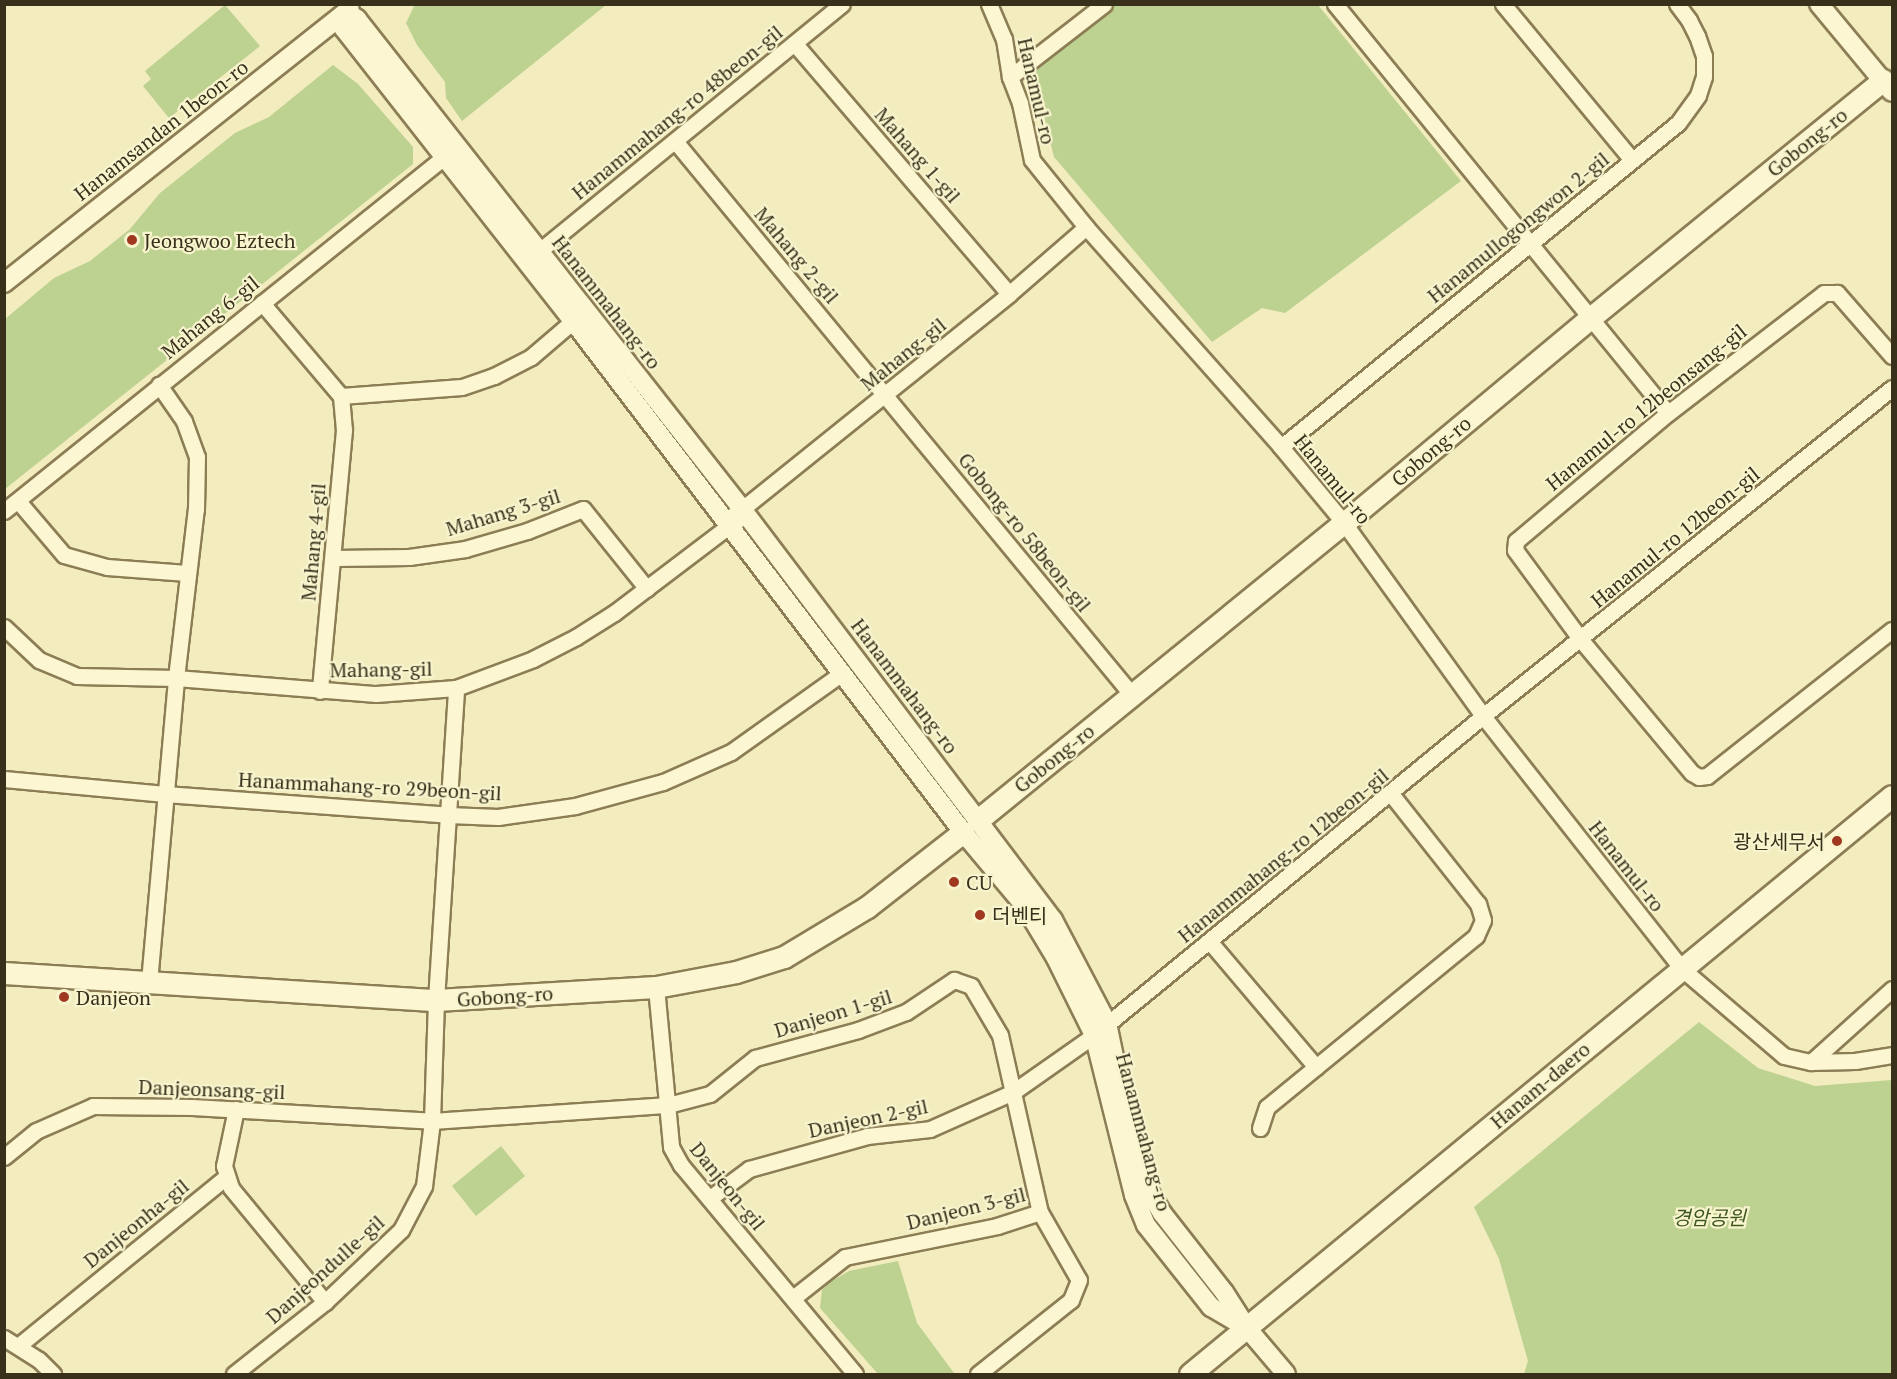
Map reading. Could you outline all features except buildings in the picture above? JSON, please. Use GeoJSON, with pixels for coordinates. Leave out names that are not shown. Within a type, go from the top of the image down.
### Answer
{"type":"FeatureCollection","features":[{"type":"Feature","properties":{"kind":"main road","name":"Gobong-ro"},"geometry":{"type":"LineString","coordinates":[[4,973],[436,1000],[656,987],[736,972],[784,957],[867,907],[970,826],[1344,523],[1589,319],[1889,82]]}},
{"type":"Feature","properties":{"kind":"main road","name":"Hanam-daero"},"geometry":{"type":"LineString","coordinates":[[1190,1374],[1893,796]]}},
{"type":"Feature","properties":{"kind":"street","name":"Hanammahang-ro 48beon-gil"},"geometry":{"type":"LineString","coordinates":[[538,252],[842,4]]}},
{"type":"Feature","properties":{"kind":"street","name":"Hanamul-ro"},"geometry":{"type":"LineString","coordinates":[[989,4],[1004,39],[1032,160],[1086,227],[1281,447],[1344,523],[1483,716],[1681,968],[1784,1056],[1811,1062],[1893,1055]]}},
{"type":"Feature","properties":{"kind":"street"},"geometry":{"type":"LineString","coordinates":[[1011,76],[1104,4]]}},
{"type":"Feature","properties":{"kind":"street"},"geometry":{"type":"LineString","coordinates":[[1335,4],[1589,319],[1668,413]]}},
{"type":"Feature","properties":{"kind":"street"},"geometry":{"type":"LineString","coordinates":[[1503,4],[1632,160]]}},
{"type":"Feature","properties":{"kind":"street","name":"Hanamullogongwon 2-gil"},"geometry":{"type":"LineString","coordinates":[[1281,447],[1678,123],[1690,110],[1704,77],[1704,56],[1689,20],[1677,4]]}},
{"type":"Feature","properties":{"kind":"street"},"geometry":{"type":"LineString","coordinates":[[1819,4],[1889,82]]}},
{"type":"Feature","properties":{"kind":"street","name":"Hanammahang-ro"},"geometry":{"type":"LineString","coordinates":[[347,7],[344,29],[573,321],[736,517],[842,673],[970,826],[1053,920],[1100,1029],[1138,1173],[1162,1213],[1224,1292],[1247,1328],[1286,1374]]}},
{"type":"Feature","properties":{"kind":"street","name":"Hanammahang-ro"},"geometry":{"type":"LineString","coordinates":[[347,7],[538,252],[970,826]]}},
{"type":"Feature","properties":{"kind":"street","name":"Hanamsandan 1beon-ro"},"geometry":{"type":"LineString","coordinates":[[4,283],[347,7]]}},
{"type":"Feature","properties":{"kind":"street","name":"Mahang 1-gil"},"geometry":{"type":"LineString","coordinates":[[795,44],[1009,294]]}},
{"type":"Feature","properties":{"kind":"street","name":"Mahang 2-gil"},"geometry":{"type":"LineString","coordinates":[[675,141],[886,395]]}},
{"type":"Feature","properties":{"kind":"street","name":"Mahang 6-gil"},"geometry":{"type":"LineString","coordinates":[[4,511],[444,157]]}},
{"type":"Feature","properties":{"kind":"street","name":"Mahang-gil"},"geometry":{"type":"LineString","coordinates":[[4,627],[39,660],[77,676],[176,678],[376,694],[456,687],[533,658],[576,637],[647,589],[1009,294],[1086,227]]}},
{"type":"Feature","properties":{"kind":"street","name":"Hanamul-ro 12beonsang-gil"},"geometry":{"type":"LineString","coordinates":[[1581,640],[1518,557],[1515,550],[1516,541],[1668,413],[1824,293],[1837,293],[1893,356]]}},
{"type":"Feature","properties":{"kind":"street"},"geometry":{"type":"LineString","coordinates":[[262,303],[341,396],[462,387],[494,376],[531,357],[573,321]]}},
{"type":"Feature","properties":{"kind":"street"},"geometry":{"type":"LineString","coordinates":[[149,982],[176,678],[196,508],[197,457],[184,421],[159,385]]}},
{"type":"Feature","properties":{"kind":"street","name":"Hanamul-ro 12beon-gil"},"geometry":{"type":"LineString","coordinates":[[1483,716],[1581,640],[1893,388]]}},
{"type":"Feature","properties":{"kind":"street","name":"Gobong-ro 58beon-gil"},"geometry":{"type":"LineString","coordinates":[[886,395],[1132,695]]}},
{"type":"Feature","properties":{"kind":"street","name":"Mahang 4-gil"},"geometry":{"type":"LineString","coordinates":[[320,691],[344,430],[341,396]]}},
{"type":"Feature","properties":{"kind":"street"},"geometry":{"type":"LineString","coordinates":[[18,501],[64,555],[107,567],[187,573]]}},
{"type":"Feature","properties":{"kind":"street","name":"Mahang 3-gil"},"geometry":{"type":"LineString","coordinates":[[334,558],[408,557],[465,549],[527,531],[582,509],[647,589]]}},
{"type":"Feature","properties":{"kind":"street"},"geometry":{"type":"LineString","coordinates":[[1581,640],[1692,773],[1707,776],[1893,630]]}},
{"type":"Feature","properties":{"kind":"street","name":"Hanammahang-ro 29beon-gil"},"geometry":{"type":"LineString","coordinates":[[4,779],[165,794],[498,817],[574,806],[663,782],[731,752],[842,673]]}},
{"type":"Feature","properties":{"kind":"street","name":"Danjeondulle-gil"},"geometry":{"type":"LineString","coordinates":[[234,1374],[325,1302],[401,1230],[424,1186],[432,1121],[436,1000],[456,687]]}},
{"type":"Feature","properties":{"kind":"street","name":"Hanammahang-ro 12beon-gil"},"geometry":{"type":"LineString","coordinates":[[1100,1029],[1210,942],[1483,716]]}},
{"type":"Feature","properties":{"kind":"street"},"geometry":{"type":"LineString","coordinates":[[1260,1128],[1267,1107],[1476,936],[1483,920],[1478,904],[1391,794]]}},
{"type":"Feature","properties":{"kind":"street"},"geometry":{"type":"LineString","coordinates":[[1210,942],[1316,1067]]}},
{"type":"Feature","properties":{"kind":"street","name":"Danjeon 1-gil"},"geometry":{"type":"LineString","coordinates":[[668,1105],[711,1094],[755,1058],[858,1030],[906,1012],[954,980],[971,986],[1000,1035],[1013,1092]]}},
{"type":"Feature","properties":{"kind":"street","name":"Danjeon-gil"},"geometry":{"type":"LineString","coordinates":[[656,987],[671,1147],[681,1165],[855,1374]]}},
{"type":"Feature","properties":{"kind":"street"},"geometry":{"type":"LineString","coordinates":[[1811,1062],[1893,989]]}},
{"type":"Feature","properties":{"kind":"street","name":"Danjeon 2-gil"},"geometry":{"type":"LineString","coordinates":[[710,1198],[749,1169],[867,1136],[930,1130],[1013,1092],[1100,1029]]}},
{"type":"Feature","properties":{"kind":"street","name":"Danjeon 3-gil"},"geometry":{"type":"LineString","coordinates":[[793,1298],[845,1257],[997,1226],[1041,1212],[1013,1092]]}},
{"type":"Feature","properties":{"kind":"street","name":"Danjeonsang-gil"},"geometry":{"type":"LineString","coordinates":[[4,1157],[36,1131],[93,1106],[236,1110],[432,1121],[668,1105]]}},
{"type":"Feature","properties":{"kind":"street"},"geometry":{"type":"LineString","coordinates":[[236,1110],[224,1166],[231,1188],[325,1302]]}},
{"type":"Feature","properties":{"kind":"street","name":"Danjeonha-gil"},"geometry":{"type":"LineString","coordinates":[[18,1346],[227,1176]]}},
{"type":"Feature","properties":{"kind":"street"},"geometry":{"type":"LineString","coordinates":[[978,1374],[1071,1300],[1079,1280],[1041,1212]]}},
{"type":"Feature","properties":{"kind":"street"},"geometry":{"type":"LineString","coordinates":[[4,1338],[39,1360],[53,1374]]}},
{"type":"Feature","properties":{"kind":"green space"},"geometry":{"type":"Polygon","coordinates":[[[415,4],[606,5],[462,121],[446,98],[445,82],[417,45],[406,23],[415,4]]]}},
{"type":"Feature","properties":{"kind":"green space"},"geometry":{"type":"Polygon","coordinates":[[[225,5],[260,46],[169,118],[143,86],[151,79],[145,71],[225,5]]]}},
{"type":"Feature","properties":{"kind":"green space"},"geometry":{"type":"Polygon","coordinates":[[[1116,5],[1318,5],[1461,181],[1285,313],[1262,308],[1212,342],[1054,157],[1038,91],[1035,68],[1116,5]]]}},
{"type":"Feature","properties":{"kind":"green space"},"geometry":{"type":"Polygon","coordinates":[[[333,65],[358,84],[413,147],[413,164],[5,489],[5,319],[54,278],[90,261],[130,229],[160,193],[235,133],[269,117],[333,65]]]}},
{"type":"Feature","properties":{"kind":"green space","name":"경암공원"},"geometry":{"type":"Polygon","coordinates":[[[1699,1022],[1758,1068],[1815,1086],[1892,1080],[1892,1374],[1524,1374],[1528,1361],[1499,1259],[1474,1207],[1699,1022]]]}},
{"type":"Feature","properties":{"kind":"green space"},"geometry":{"type":"Polygon","coordinates":[[[501,1146],[525,1176],[476,1216],[452,1186],[501,1146]]]}},
{"type":"Feature","properties":{"kind":"green space"},"geometry":{"type":"Polygon","coordinates":[[[898,1261],[917,1323],[954,1373],[952,1374],[878,1374],[820,1308],[822,1290],[830,1282],[849,1271],[898,1261]]]}},
{"type":"Feature","properties":{"kind":"place","name":"Jeongwoo Eztech"},"geometry":{"type":"Point","coordinates":[132,240]}},
{"type":"Feature","properties":{"kind":"place","name":"광산세무서"},"geometry":{"type":"Point","coordinates":[1837,841]}},
{"type":"Feature","properties":{"kind":"place","name":"CU"},"geometry":{"type":"Point","coordinates":[954,882]}},
{"type":"Feature","properties":{"kind":"place","name":"더벤티"},"geometry":{"type":"Point","coordinates":[980,915]}},
{"type":"Feature","properties":{"kind":"place","name":"Danjeon"},"geometry":{"type":"Point","coordinates":[64,997]}}]}
